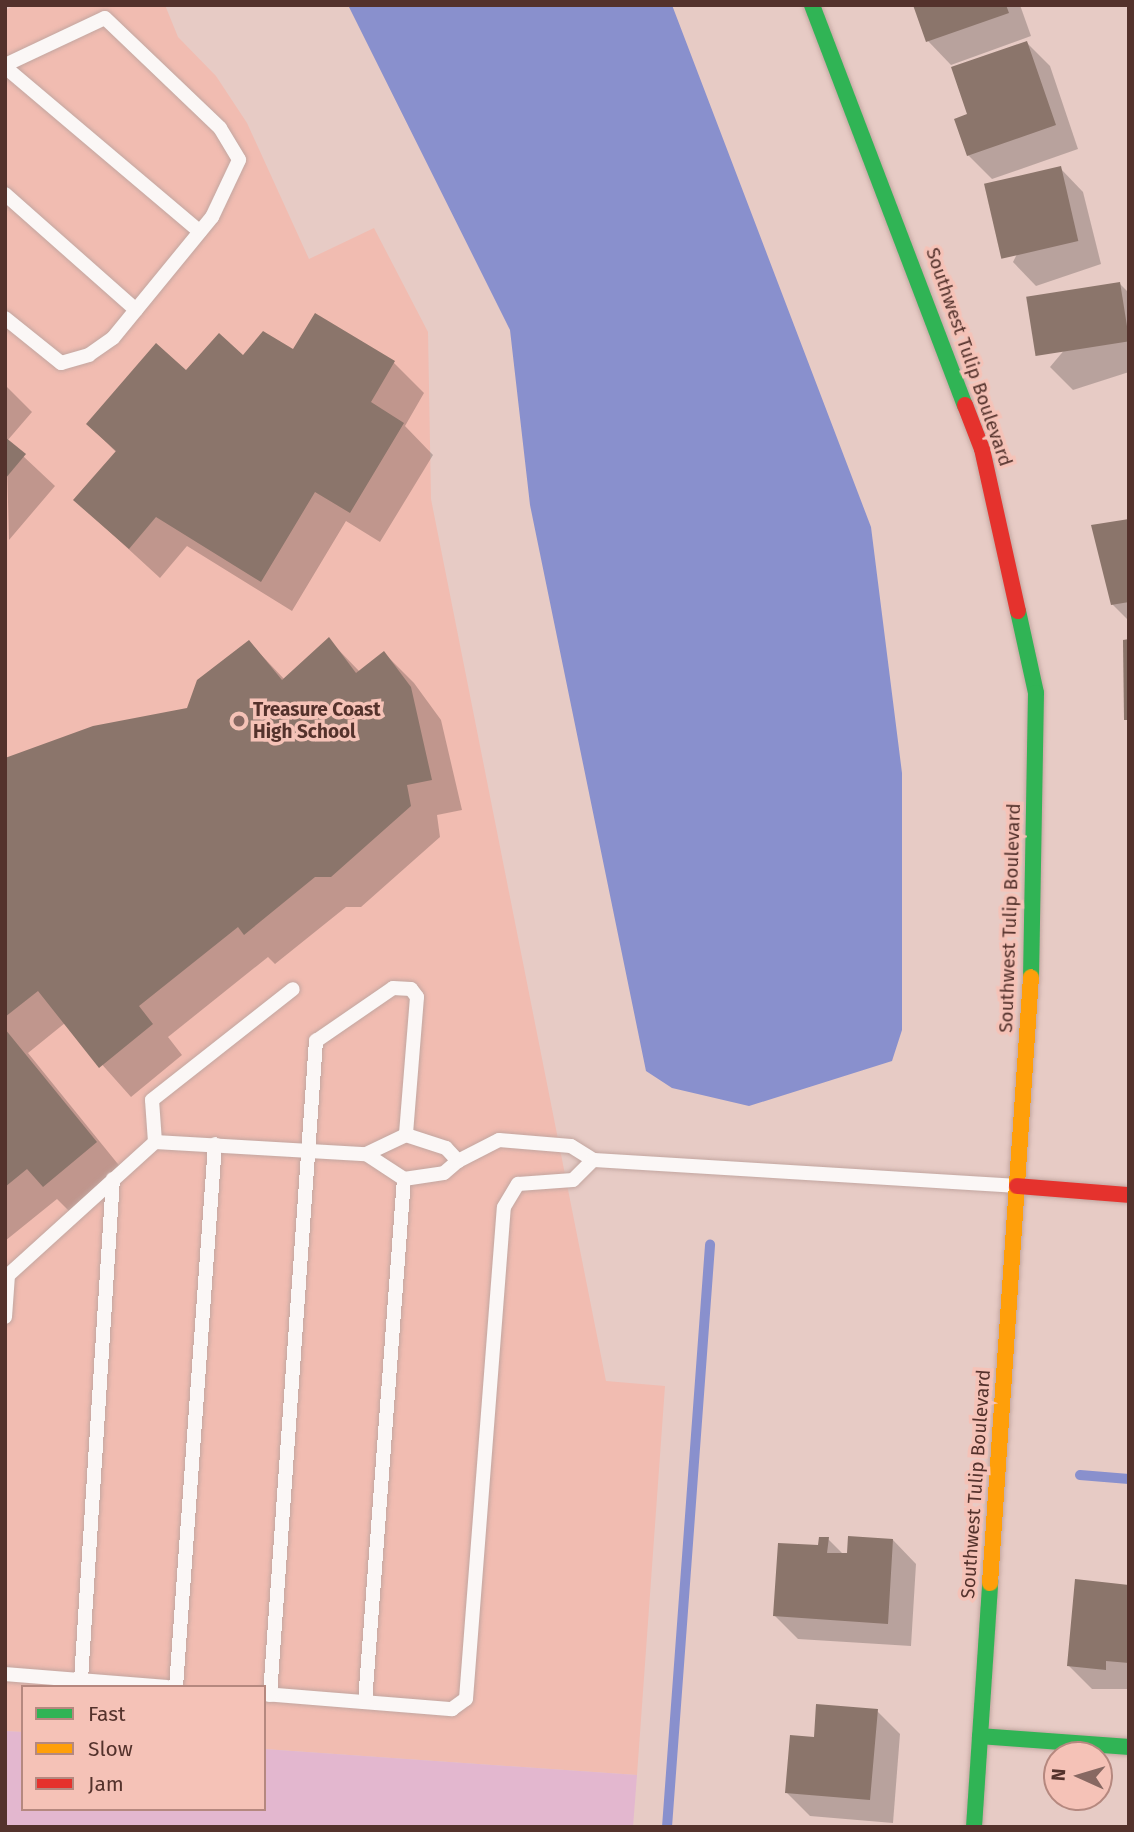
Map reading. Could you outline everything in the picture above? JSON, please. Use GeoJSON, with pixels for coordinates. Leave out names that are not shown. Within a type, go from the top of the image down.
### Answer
{"type":"FeatureCollection","features":[{"type":"Feature","properties":{"kind":"street","name":"Southwest Tulip Boulevard"},"geometry":{"type":"LineString","coordinates":[[811,5],[982,449],[1036,693],[1037,880],[974,1827]]}},
{"type":"Feature","properties":{"kind":"street"},"geometry":{"type":"LineString","coordinates":[[1017,1186],[1129,1195]]}},
{"type":"Feature","properties":{"kind":"street"},"geometry":{"type":"LineString","coordinates":[[981,1736],[1129,1747]]}},
{"type":"Feature","properties":{"kind":"lane"},"geometry":{"type":"LineString","coordinates":[[5,318],[61,363],[105,344],[200,232],[239,160],[220,128],[105,18],[5,66],[200,232]]}},
{"type":"Feature","properties":{"kind":"lane"},"geometry":{"type":"LineString","coordinates":[[5,194],[136,310]]}},
{"type":"Feature","properties":{"kind":"lane"},"geometry":{"type":"LineString","coordinates":[[405,1135],[417,997],[411,989],[393,988],[316,1041],[267,1694],[452,1709],[466,1699],[503,1207],[518,1184],[573,1180],[593,1160]]}},
{"type":"Feature","properties":{"kind":"lane"},"geometry":{"type":"LineString","coordinates":[[155,1142],[152,1100],[293,989]]}},
{"type":"Feature","properties":{"kind":"lane"},"geometry":{"type":"LineString","coordinates":[[366,1154],[405,1135],[446,1148],[458,1161]]}},
{"type":"Feature","properties":{"kind":"lane"},"geometry":{"type":"LineString","coordinates":[[5,1317],[7,1276],[155,1142],[366,1154],[404,1179],[444,1173],[458,1161],[499,1140],[570,1146],[593,1160],[1017,1186]]}},
{"type":"Feature","properties":{"kind":"lane"},"geometry":{"type":"LineString","coordinates":[[176,1685],[215,1144]]}},
{"type":"Feature","properties":{"kind":"lane"},"geometry":{"type":"LineString","coordinates":[[81,1680],[113,1179]]}},
{"type":"Feature","properties":{"kind":"lane"},"geometry":{"type":"LineString","coordinates":[[365,1702],[404,1179]]}},
{"type":"Feature","properties":{"kind":"lane"},"geometry":{"type":"LineString","coordinates":[[5,1674],[142,1685]]}},
{"type":"Feature","properties":{"kind":"shaded area","name":"Treasure Coast High School"},"geometry":{"type":"Polygon","coordinates":[[[16,5],[165,5],[178,37],[216,76],[247,123],[309,259],[374,228],[428,332],[431,499],[606,1381],[665,1386],[637,1775],[266,1749],[266,1685],[21,1685],[21,1732],[5,1731],[5,10],[16,5]]]}},
{"type":"Feature","properties":{"kind":"shaded area"},"geometry":{"type":"Polygon","coordinates":[[[5,1731],[21,1732],[21,1811],[266,1811],[266,1749],[637,1775],[633,1827],[5,1827],[5,1731]]]}},
{"type":"Feature","properties":{"kind":"water"},"geometry":{"type":"Polygon","coordinates":[[[348,5],[672,5],[871,527],[902,773],[902,1030],[892,1061],[749,1106],[672,1088],[646,1071],[530,505],[510,330],[348,5]]]}},
{"type":"Feature","properties":{"kind":"building"},"geometry":{"type":"Polygon","coordinates":[[[913,5],[1006,5],[1009,13],[926,42],[913,5]]]}},
{"type":"Feature","properties":{"kind":"building"},"geometry":{"type":"Polygon","coordinates":[[[1027,41],[1056,125],[967,156],[954,119],[967,114],[951,67],[1027,41]]]}},
{"type":"Feature","properties":{"kind":"building"},"geometry":{"type":"Polygon","coordinates":[[[1061,166],[1078,241],[1001,259],[984,184],[1061,166]]]}},
{"type":"Feature","properties":{"kind":"building"},"geometry":{"type":"Polygon","coordinates":[[[1120,282],[1129,341],[1036,356],[1026,297],[1120,282]]]}},
{"type":"Feature","properties":{"kind":"building"},"geometry":{"type":"Polygon","coordinates":[[[315,313],[395,361],[371,402],[404,423],[350,513],[315,492],[261,582],[156,517],[129,549],[73,500],[116,451],[86,424],[156,343],[186,370],[219,333],[243,355],[263,331],[293,349],[315,313]]]}},
{"type":"Feature","properties":{"kind":"building"},"geometry":{"type":"Polygon","coordinates":[[[5,437],[26,454],[5,479],[5,437]]]}},
{"type":"Feature","properties":{"kind":"building"},"geometry":{"type":"Polygon","coordinates":[[[1129,519],[1129,602],[1111,605],[1091,525],[1129,519]]]}},
{"type":"Feature","properties":{"kind":"building"},"geometry":{"type":"Polygon","coordinates":[[[329,637],[356,673],[384,651],[411,687],[432,780],[407,785],[411,806],[331,877],[315,877],[244,935],[238,927],[139,1006],[153,1024],[99,1068],[38,991],[5,1017],[5,758],[93,726],[187,708],[197,680],[249,640],[282,680],[329,637]]]}},
{"type":"Feature","properties":{"kind":"building"},"geometry":{"type":"Polygon","coordinates":[[[1129,639],[1129,720],[1124,720],[1123,640],[1129,639]]]}},
{"type":"Feature","properties":{"kind":"building"},"geometry":{"type":"Polygon","coordinates":[[[5,1029],[97,1142],[43,1187],[27,1169],[5,1187],[5,1029]]]}},
{"type":"Feature","properties":{"kind":"building"},"geometry":{"type":"Polygon","coordinates":[[[848,1536],[893,1539],[888,1624],[773,1616],[778,1543],[818,1545],[819,1537],[829,1537],[827,1553],[847,1553],[848,1536]]]}},
{"type":"Feature","properties":{"kind":"building"},"geometry":{"type":"Polygon","coordinates":[[[1075,1579],[1129,1585],[1129,1663],[1106,1661],[1106,1670],[1067,1666],[1075,1579]]]}},
{"type":"Feature","properties":{"kind":"building"},"geometry":{"type":"Polygon","coordinates":[[[816,1704],[878,1709],[870,1800],[785,1793],[790,1735],[814,1737],[816,1704]]]}},
{"type":"Feature","properties":{"kind":"waterway"},"geometry":{"type":"LineString","coordinates":[[667,1827],[710,1245]]}},
{"type":"Feature","properties":{"kind":"waterway"},"geometry":{"type":"LineString","coordinates":[[1080,1475],[1129,1479]]}},
{"type":"Feature","properties":{"kind":"traffic: fast"},"geometry":{"type":"LineString","coordinates":[[812,5],[965,405]]}},
{"type":"Feature","properties":{"kind":"traffic: fast"},"geometry":{"type":"LineString","coordinates":[[1018,611],[1036,693],[1031,977]]}},
{"type":"Feature","properties":{"kind":"traffic: fast"},"geometry":{"type":"LineString","coordinates":[[974,1827],[990,1583]]}},
{"type":"Feature","properties":{"kind":"traffic: fast"},"geometry":{"type":"LineString","coordinates":[[980,1736],[1129,1747]]}},
{"type":"Feature","properties":{"kind":"traffic: slow"},"geometry":{"type":"LineString","coordinates":[[990,1583],[1031,977]]}},
{"type":"Feature","properties":{"kind":"traffic: jam"},"geometry":{"type":"LineString","coordinates":[[965,405],[982,449],[1018,611]]}},
{"type":"Feature","properties":{"kind":"traffic: jam"},"geometry":{"type":"LineString","coordinates":[[1017,1186],[1129,1195]]}},
{"type":"Feature","properties":{"kind":"place","name":"Treasure Coast High School"},"geometry":{"type":"Point","coordinates":[239,721]}}]}
